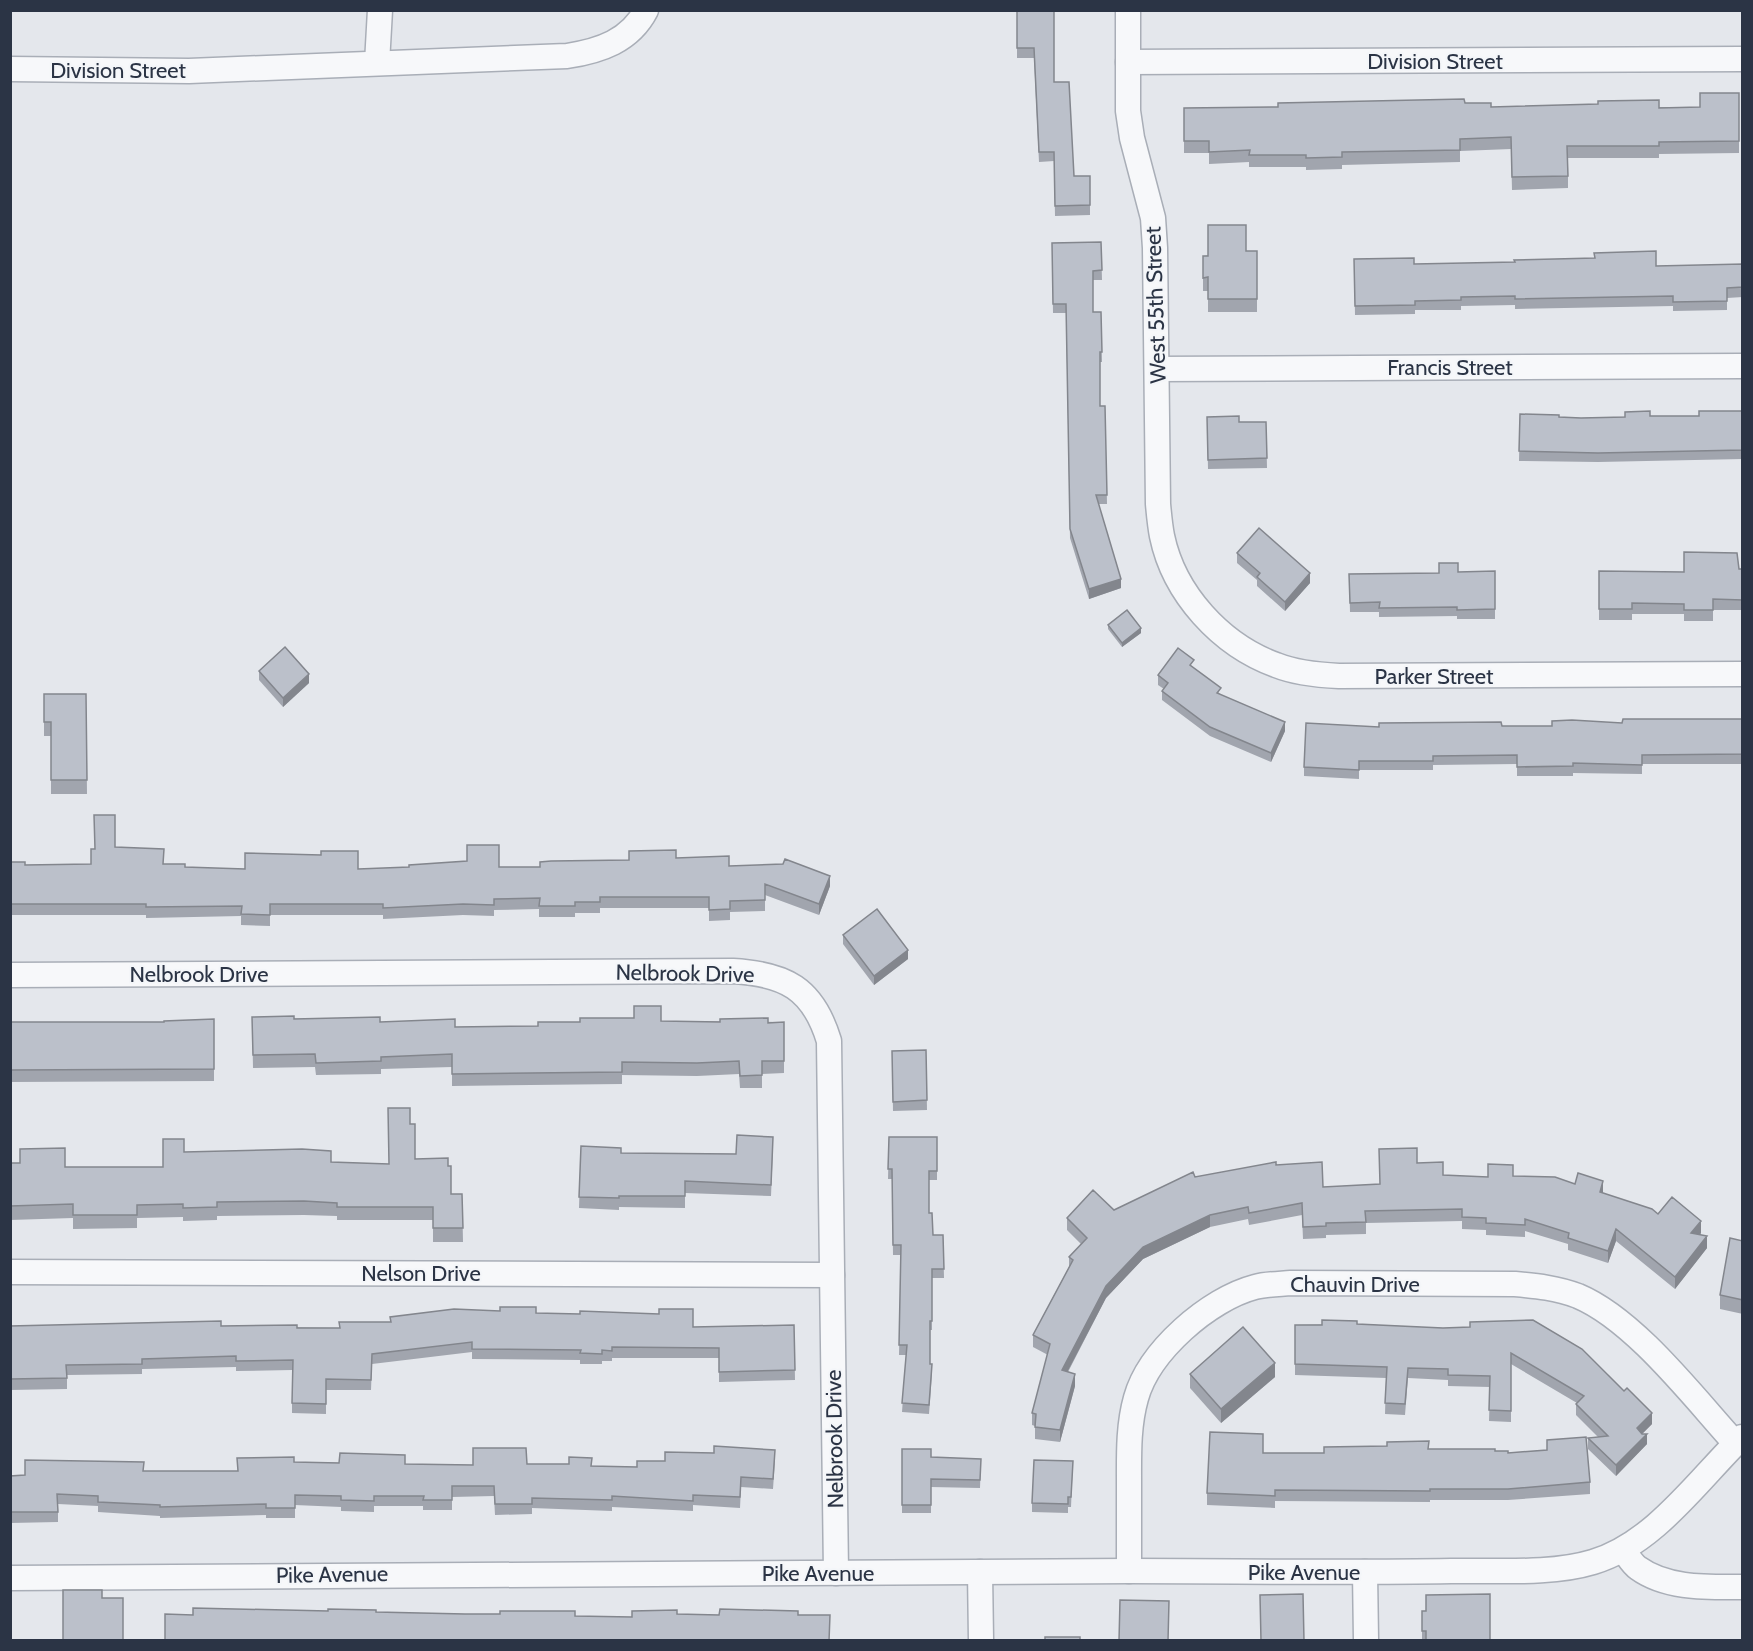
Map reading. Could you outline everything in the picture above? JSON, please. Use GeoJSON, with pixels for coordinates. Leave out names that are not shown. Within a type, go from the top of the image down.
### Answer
{"type":"FeatureCollection","features":[{"type":"Feature","properties":{"kind":"street"},"geometry":{"type":"LineString","coordinates":[[378,63],[380,10]]}},
{"type":"Feature","properties":{"kind":"street","name":"Division Street"},"geometry":{"type":"LineString","coordinates":[[10,69],[189,71],[555,56],[593,52],[610,46],[635,27],[646,10]]}},
{"type":"Feature","properties":{"kind":"street","name":"West 55th Street"},"geometry":{"type":"LineString","coordinates":[[1128,10],[1128,111],[1132,138],[1153,218],[1155,248],[1158,504],[1162,537],[1172,565]]}},
{"type":"Feature","properties":{"kind":"street","name":"Division Street"},"geometry":{"type":"LineString","coordinates":[[1128,62],[1743,59]]}},
{"type":"Feature","properties":{"kind":"street","name":"Francis Street"},"geometry":{"type":"LineString","coordinates":[[1157,369],[1743,366]]}},
{"type":"Feature","properties":{"kind":"street","name":"Parker Street"},"geometry":{"type":"LineString","coordinates":[[1172,565],[1193,602],[1207,620],[1232,641],[1254,656],[1270,663],[1312,675],[1743,675]]}},
{"type":"Feature","properties":{"kind":"street","name":"Nelbrook Drive"},"geometry":{"type":"LineString","coordinates":[[10,975],[733,971],[756,972],[777,977],[796,988],[807,998],[822,1020],[829,1041],[836,1573]]}},
{"type":"Feature","properties":{"kind":"street","name":"Nelson Drive"},"geometry":{"type":"LineString","coordinates":[[10,1272],[832,1275]]}},
{"type":"Feature","properties":{"kind":"street","name":"Chauvin Drive"},"geometry":{"type":"LineString","coordinates":[[1129,1571],[1129,1445],[1137,1396],[1147,1374],[1180,1333],[1201,1313],[1223,1300],[1255,1287],[1291,1283],[1545,1286],[1579,1297],[1607,1313],[1641,1340],[1739,1441]]}},
{"type":"Feature","properties":{"kind":"street","name":"Pike Avenue"},"geometry":{"type":"LineString","coordinates":[[10,1578],[406,1573],[1534,1570],[1591,1563],[1623,1550],[1652,1530],[1739,1441]]}},
{"type":"Feature","properties":{"kind":"street"},"geometry":{"type":"LineString","coordinates":[[1623,1550],[1636,1567],[1652,1577],[1701,1586],[1743,1587]]}},
{"type":"Feature","properties":{"kind":"street"},"geometry":{"type":"LineString","coordinates":[[980,1572],[981,1641]]}},
{"type":"Feature","properties":{"kind":"street"},"geometry":{"type":"LineString","coordinates":[[1365,1572],[1366,1641]]}},
{"type":"Feature","properties":{"kind":"building"},"geometry":{"type":"Polygon","coordinates":[[[1017,10],[1054,10],[1054,82],[1069,82],[1074,176],[1090,176],[1090,205],[1055,206],[1054,152],[1039,152],[1034,48],[1017,48],[1017,10]]]}},
{"type":"Feature","properties":{"kind":"building"},"geometry":{"type":"Polygon","coordinates":[[[1700,93],[1739,93],[1739,141],[1659,142],[1659,146],[1567,146],[1568,176],[1512,177],[1511,137],[1460,139],[1460,150],[1342,152],[1342,157],[1306,158],[1306,155],[1249,155],[1250,150],[1209,152],[1209,141],[1184,141],[1184,108],[1278,107],[1278,103],[1464,99],[1465,103],[1491,103],[1491,107],[1659,100],[1659,108],[1700,107],[1700,93]]]}},
{"type":"Feature","properties":{"kind":"building"},"geometry":{"type":"Polygon","coordinates":[[[1208,225],[1246,225],[1246,251],[1257,251],[1257,299],[1208,299],[1208,277],[1203,278],[1203,256],[1208,256],[1208,225]]]}},
{"type":"Feature","properties":{"kind":"building"},"geometry":{"type":"Polygon","coordinates":[[[1101,242],[1102,270],[1093,271],[1093,312],[1101,312],[1100,406],[1105,406],[1107,495],[1096,495],[1121,579],[1089,589],[1070,529],[1066,304],[1053,304],[1052,243],[1101,242]]]}},
{"type":"Feature","properties":{"kind":"building"},"geometry":{"type":"Polygon","coordinates":[[[1656,251],[1656,266],[1743,264],[1743,287],[1727,288],[1727,301],[1673,302],[1673,296],[1515,299],[1515,296],[1415,301],[1415,305],[1355,306],[1354,259],[1414,258],[1414,264],[1515,262],[1514,260],[1595,258],[1594,253],[1656,251]]]}},
{"type":"Feature","properties":{"kind":"building"},"geometry":{"type":"Polygon","coordinates":[[[1650,411],[1650,416],[1699,416],[1699,411],[1743,411],[1743,450],[1598,453],[1519,451],[1520,414],[1581,418],[1625,417],[1625,412],[1650,411]]]}},
{"type":"Feature","properties":{"kind":"building"},"geometry":{"type":"Polygon","coordinates":[[[1239,416],[1239,422],[1266,422],[1267,458],[1208,460],[1207,417],[1239,416]]]}},
{"type":"Feature","properties":{"kind":"building"},"geometry":{"type":"Polygon","coordinates":[[[1259,528],[1310,573],[1285,602],[1257,577],[1260,573],[1237,553],[1259,528]]]}},
{"type":"Feature","properties":{"kind":"building"},"geometry":{"type":"Polygon","coordinates":[[[1684,552],[1737,553],[1739,569],[1743,569],[1743,600],[1713,599],[1713,610],[1684,610],[1684,604],[1632,603],[1632,609],[1599,609],[1599,571],[1684,572],[1684,552]]]}},
{"type":"Feature","properties":{"kind":"building"},"geometry":{"type":"Polygon","coordinates":[[[1439,563],[1458,563],[1458,572],[1495,571],[1495,609],[1379,608],[1380,602],[1350,603],[1349,574],[1439,573],[1439,563]]]}},
{"type":"Feature","properties":{"kind":"building"},"geometry":{"type":"Polygon","coordinates":[[[1127,610],[1141,628],[1122,643],[1108,625],[1127,610]]]}},
{"type":"Feature","properties":{"kind":"building"},"geometry":{"type":"Polygon","coordinates":[[[285,647],[309,674],[283,698],[259,671],[285,647]]]}},
{"type":"Feature","properties":{"kind":"building"},"geometry":{"type":"Polygon","coordinates":[[[1178,648],[1194,660],[1190,665],[1221,688],[1217,693],[1285,722],[1271,753],[1210,727],[1162,691],[1168,683],[1158,675],[1178,648]]]}},
{"type":"Feature","properties":{"kind":"building"},"geometry":{"type":"Polygon","coordinates":[[[44,694],[86,694],[87,780],[51,780],[51,722],[44,722],[44,694]]]}},
{"type":"Feature","properties":{"kind":"building"},"geometry":{"type":"Polygon","coordinates":[[[1623,719],[1743,719],[1743,754],[1642,755],[1642,765],[1573,763],[1573,766],[1517,767],[1517,755],[1433,756],[1433,761],[1359,761],[1359,770],[1304,767],[1306,723],[1379,727],[1379,723],[1501,722],[1502,726],[1552,726],[1552,721],[1622,723],[1623,719]]]}},
{"type":"Feature","properties":{"kind":"building"},"geometry":{"type":"Polygon","coordinates":[[[94,815],[115,815],[115,847],[164,849],[163,864],[185,864],[185,867],[245,869],[245,853],[321,855],[321,851],[358,851],[358,869],[409,867],[409,865],[467,861],[467,845],[499,845],[499,867],[540,867],[540,862],[551,861],[629,860],[629,851],[676,850],[676,858],[729,856],[729,866],[783,864],[785,859],[830,876],[819,904],[765,884],[765,900],[730,901],[730,909],[709,910],[709,897],[600,897],[600,902],[575,902],[575,906],[539,906],[540,898],[494,899],[494,905],[463,904],[383,908],[383,904],[270,904],[270,915],[241,914],[242,906],[146,907],[146,904],[10,904],[10,862],[25,862],[25,865],[91,864],[91,849],[95,849],[94,815]]]}},
{"type":"Feature","properties":{"kind":"building"},"geometry":{"type":"Polygon","coordinates":[[[877,909],[908,950],[874,976],[843,935],[877,909]]]}},
{"type":"Feature","properties":{"kind":"building"},"geometry":{"type":"Polygon","coordinates":[[[634,1006],[661,1006],[661,1021],[720,1022],[720,1019],[768,1018],[768,1023],[784,1022],[784,1061],[762,1061],[762,1075],[740,1076],[739,1061],[622,1062],[622,1072],[452,1074],[452,1054],[381,1057],[381,1061],[316,1063],[315,1054],[253,1055],[252,1017],[294,1016],[294,1019],[380,1017],[380,1022],[455,1019],[455,1027],[538,1026],[538,1022],[580,1022],[580,1018],[634,1018],[634,1006]]]}},
{"type":"Feature","properties":{"kind":"building"},"geometry":{"type":"Polygon","coordinates":[[[214,1019],[214,1069],[10,1070],[10,1022],[164,1022],[214,1019]]]}},
{"type":"Feature","properties":{"kind":"building"},"geometry":{"type":"Polygon","coordinates":[[[926,1050],[927,1100],[893,1102],[892,1051],[926,1050]]]}},
{"type":"Feature","properties":{"kind":"building"},"geometry":{"type":"Polygon","coordinates":[[[388,1108],[410,1108],[410,1124],[415,1124],[415,1159],[448,1158],[448,1166],[451,1166],[451,1194],[462,1194],[463,1228],[433,1228],[433,1207],[337,1207],[337,1203],[304,1201],[217,1202],[217,1207],[183,1208],[183,1204],[137,1205],[137,1215],[73,1215],[73,1204],[10,1206],[10,1163],[20,1163],[20,1149],[65,1148],[65,1167],[163,1167],[163,1139],[184,1139],[184,1152],[302,1149],[331,1151],[331,1162],[389,1164],[388,1108]]]}},
{"type":"Feature","properties":{"kind":"building"},"geometry":{"type":"Polygon","coordinates":[[[737,1135],[773,1137],[771,1185],[685,1181],[685,1196],[579,1197],[581,1146],[621,1148],[621,1153],[736,1154],[737,1135]]]}},
{"type":"Feature","properties":{"kind":"building"},"geometry":{"type":"Polygon","coordinates":[[[889,1137],[937,1137],[937,1171],[929,1171],[929,1213],[932,1213],[933,1235],[943,1235],[944,1269],[932,1269],[930,1364],[932,1364],[929,1405],[902,1403],[907,1345],[899,1345],[901,1245],[893,1245],[892,1169],[888,1169],[889,1137]]]}},
{"type":"Feature","properties":{"kind":"building"},"geometry":{"type":"Polygon","coordinates":[[[1417,1148],[1417,1163],[1443,1162],[1443,1175],[1488,1177],[1488,1164],[1513,1165],[1513,1176],[1555,1177],[1575,1184],[1578,1173],[1603,1181],[1600,1192],[1652,1209],[1658,1214],[1672,1197],[1701,1221],[1691,1233],[1707,1236],[1675,1277],[1616,1229],[1608,1251],[1568,1238],[1569,1233],[1525,1219],[1525,1225],[1486,1223],[1486,1218],[1462,1217],[1462,1209],[1365,1211],[1366,1222],[1326,1223],[1326,1226],[1303,1227],[1302,1203],[1249,1213],[1248,1207],[1210,1215],[1143,1247],[1106,1286],[1062,1370],[1075,1374],[1060,1430],[1035,1427],[1036,1414],[1032,1413],[1050,1344],[1033,1335],[1073,1260],[1069,1257],[1087,1238],[1067,1218],[1093,1190],[1114,1210],[1193,1172],[1195,1177],[1276,1162],[1276,1165],[1322,1162],[1323,1187],[1380,1184],[1379,1149],[1417,1148]]]}},
{"type":"Feature","properties":{"kind":"building"},"geometry":{"type":"Polygon","coordinates":[[[1730,1238],[1743,1241],[1743,1300],[1720,1295],[1730,1238]]]}},
{"type":"Feature","properties":{"kind":"building"},"geometry":{"type":"Polygon","coordinates":[[[500,1307],[536,1307],[536,1313],[580,1314],[580,1311],[659,1314],[659,1309],[693,1309],[693,1327],[794,1325],[795,1370],[719,1372],[719,1348],[612,1347],[612,1351],[602,1350],[602,1354],[580,1353],[581,1350],[472,1349],[472,1342],[372,1354],[371,1380],[326,1379],[326,1404],[292,1403],[293,1360],[236,1361],[236,1356],[142,1359],[142,1364],[66,1365],[67,1378],[10,1379],[10,1326],[221,1321],[221,1326],[297,1325],[297,1328],[340,1328],[339,1322],[391,1322],[390,1317],[454,1309],[500,1311],[500,1307]]]}},
{"type":"Feature","properties":{"kind":"building"},"geometry":{"type":"Polygon","coordinates":[[[1322,1320],[1443,1328],[1470,1327],[1470,1322],[1533,1320],[1582,1349],[1624,1391],[1627,1388],[1652,1413],[1637,1428],[1642,1434],[1647,1434],[1616,1465],[1588,1438],[1608,1436],[1576,1404],[1584,1396],[1511,1353],[1511,1411],[1489,1410],[1490,1376],[1448,1375],[1448,1369],[1408,1368],[1405,1404],[1385,1403],[1387,1367],[1295,1364],[1295,1325],[1322,1325],[1322,1320]]]}},
{"type":"Feature","properties":{"kind":"building"},"geometry":{"type":"Polygon","coordinates":[[[1243,1327],[1275,1363],[1221,1409],[1190,1374],[1243,1327]]]}},
{"type":"Feature","properties":{"kind":"building"},"geometry":{"type":"Polygon","coordinates":[[[1210,1432],[1263,1434],[1263,1453],[1324,1453],[1324,1447],[1387,1446],[1387,1442],[1429,1441],[1428,1449],[1495,1449],[1495,1451],[1508,1451],[1508,1453],[1547,1450],[1547,1440],[1586,1437],[1590,1482],[1508,1489],[1430,1489],[1430,1491],[1275,1490],[1275,1496],[1207,1493],[1210,1432]]]}},
{"type":"Feature","properties":{"kind":"building"},"geometry":{"type":"Polygon","coordinates":[[[714,1446],[775,1450],[773,1479],[741,1477],[740,1497],[693,1495],[693,1501],[612,1496],[612,1500],[532,1498],[532,1504],[495,1504],[494,1486],[452,1486],[452,1500],[423,1500],[424,1496],[374,1496],[374,1501],[341,1500],[341,1496],[295,1495],[295,1508],[266,1508],[266,1504],[160,1507],[160,1505],[98,1502],[98,1496],[57,1494],[58,1512],[10,1512],[10,1476],[25,1475],[25,1460],[144,1462],[143,1471],[238,1471],[237,1458],[294,1457],[294,1462],[339,1463],[340,1453],[405,1455],[405,1464],[473,1465],[473,1448],[526,1448],[527,1464],[569,1464],[569,1457],[592,1458],[591,1466],[637,1467],[637,1461],[665,1461],[665,1452],[714,1453],[714,1446]]]}},
{"type":"Feature","properties":{"kind":"building"},"geometry":{"type":"Polygon","coordinates":[[[902,1449],[931,1449],[931,1457],[981,1459],[980,1480],[931,1479],[931,1505],[902,1505],[902,1449]]]}},
{"type":"Feature","properties":{"kind":"building"},"geometry":{"type":"Polygon","coordinates":[[[1034,1460],[1073,1461],[1071,1497],[1068,1497],[1068,1504],[1032,1503],[1034,1460]]]}},
{"type":"Feature","properties":{"kind":"building"},"geometry":{"type":"Polygon","coordinates":[[[63,1590],[102,1590],[102,1598],[123,1598],[123,1640],[63,1641],[63,1590]]]}},
{"type":"Feature","properties":{"kind":"building"},"geometry":{"type":"Polygon","coordinates":[[[1303,1594],[1304,1641],[1261,1641],[1260,1595],[1303,1594]]]}},
{"type":"Feature","properties":{"kind":"building"},"geometry":{"type":"Polygon","coordinates":[[[1490,1594],[1490,1641],[1426,1641],[1426,1631],[1422,1631],[1422,1611],[1426,1611],[1426,1595],[1490,1594]]]}},
{"type":"Feature","properties":{"kind":"building"},"geometry":{"type":"Polygon","coordinates":[[[1120,1600],[1169,1601],[1168,1641],[1119,1641],[1120,1600]]]}},
{"type":"Feature","properties":{"kind":"building"},"geometry":{"type":"Polygon","coordinates":[[[193,1608],[376,1610],[376,1612],[465,1614],[500,1614],[500,1611],[575,1611],[575,1616],[632,1617],[632,1611],[677,1610],[677,1614],[719,1615],[720,1609],[798,1611],[798,1615],[830,1615],[829,1641],[165,1641],[165,1614],[193,1615],[193,1608]]]}},
{"type":"Feature","properties":{"kind":"building"},"geometry":{"type":"Polygon","coordinates":[[[1045,1637],[1080,1637],[1080,1641],[1045,1641],[1045,1637]]]}}]}
